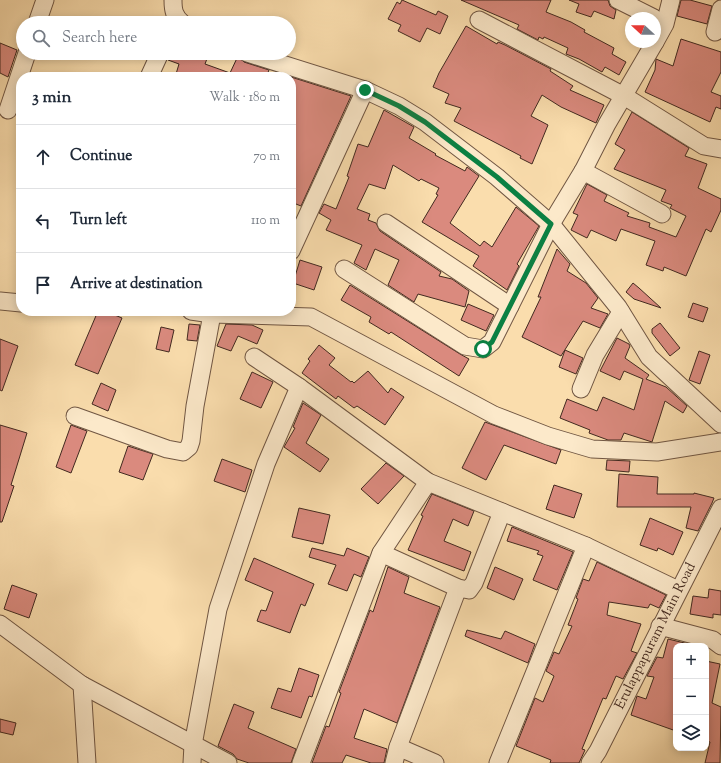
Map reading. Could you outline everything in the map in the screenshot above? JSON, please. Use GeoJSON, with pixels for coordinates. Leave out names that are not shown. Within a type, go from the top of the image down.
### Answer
{"type":"FeatureCollection","features":[{"type":"Feature","properties":{"kind":"street"},"geometry":{"type":"LineString","coordinates":[[39,16],[45,0]]}},
{"type":"Feature","properties":{"kind":"street"},"geometry":{"type":"LineString","coordinates":[[173,0],[173,10],[175,16]]}},
{"type":"Feature","properties":{"kind":"street"},"geometry":{"type":"LineString","coordinates":[[618,0],[642,12]]}},
{"type":"Feature","properties":{"kind":"street"},"geometry":{"type":"LineString","coordinates":[[661,15],[671,0]]}},
{"type":"Feature","properties":{"kind":"street"},"geometry":{"type":"LineString","coordinates":[[715,32],[721,9]]}},
{"type":"Feature","properties":{"kind":"street"},"geometry":{"type":"LineString","coordinates":[[479,20],[624,96],[704,146],[721,149]]}},
{"type":"Feature","properties":{"kind":"street"},"geometry":{"type":"LineString","coordinates":[[344,269],[465,346],[475,349],[483,349],[492,342],[551,224],[583,171],[607,124],[652,48]]}},
{"type":"Feature","properties":{"kind":"street"},"geometry":{"type":"LineString","coordinates":[[21,72],[25,60]]}},
{"type":"Feature","properties":{"kind":"street"},"geometry":{"type":"LineString","coordinates":[[151,72],[157,60]]}},
{"type":"Feature","properties":{"kind":"street"},"geometry":{"type":"LineString","coordinates":[[258,60],[274,70]]}},
{"type":"Feature","properties":{"kind":"street"},"geometry":{"type":"LineString","coordinates":[[296,75],[365,90],[399,106],[425,122],[497,177],[551,224],[621,312],[649,357],[720,422]]}},
{"type":"Feature","properties":{"kind":"street"},"geometry":{"type":"LineString","coordinates":[[296,240],[365,90]]}},
{"type":"Feature","properties":{"kind":"street"},"geometry":{"type":"LineString","coordinates":[[10,111],[16,91]]}},
{"type":"Feature","properties":{"kind":"street"},"geometry":{"type":"LineString","coordinates":[[583,171],[662,214]]}},
{"type":"Feature","properties":{"kind":"street"},"geometry":{"type":"LineString","coordinates":[[386,223],[510,306]]}},
{"type":"Feature","properties":{"kind":"street"},"geometry":{"type":"LineString","coordinates":[[0,302],[16,303]]}},
{"type":"Feature","properties":{"kind":"street"},"geometry":{"type":"LineString","coordinates":[[581,389],[595,355],[621,312]]}},
{"type":"Feature","properties":{"kind":"street"},"geometry":{"type":"LineString","coordinates":[[75,416],[168,449],[181,452],[186,450],[192,438],[195,406],[212,316]]}},
{"type":"Feature","properties":{"kind":"street"},"geometry":{"type":"LineString","coordinates":[[296,316],[311,317],[494,415],[548,436],[592,449],[657,452],[721,442]]}},
{"type":"Feature","properties":{"kind":"street"},"geometry":{"type":"LineString","coordinates":[[254,357],[299,386],[428,482],[586,546],[678,590]]}},
{"type":"Feature","properties":{"kind":"street"},"geometry":{"type":"LineString","coordinates":[[192,763],[218,609],[266,464],[299,386]]}},
{"type":"Feature","properties":{"kind":"street"},"geometry":{"type":"LineString","coordinates":[[301,763],[381,553],[428,482]]}},
{"type":"Feature","properties":{"kind":"street","name":"Erulappapuram Main Road"},"geometry":{"type":"LineString","coordinates":[[590,763],[598,751],[678,590],[721,508]]}},
{"type":"Feature","properties":{"kind":"street"},"geometry":{"type":"LineString","coordinates":[[381,553],[458,588],[466,590],[472,588],[502,512]]}},
{"type":"Feature","properties":{"kind":"street"},"geometry":{"type":"LineString","coordinates":[[498,763],[586,546]]}},
{"type":"Feature","properties":{"kind":"street"},"geometry":{"type":"LineString","coordinates":[[435,763],[396,755],[458,588]]}},
{"type":"Feature","properties":{"kind":"street"},"geometry":{"type":"LineString","coordinates":[[0,624],[82,685],[228,763]]}},
{"type":"Feature","properties":{"kind":"street"},"geometry":{"type":"LineString","coordinates":[[660,626],[713,640],[721,646]]}},
{"type":"Feature","properties":{"kind":"street"},"geometry":{"type":"LineString","coordinates":[[82,685],[87,763]]}},
{"type":"Feature","properties":{"kind":"building"},"geometry":{"type":"Polygon","coordinates":[[[402,0],[436,15],[438,11],[448,16],[440,34],[427,28],[420,42],[398,31],[401,25],[388,19],[397,2],[400,4],[402,0]]]}},
{"type":"Feature","properties":{"kind":"building"},"geometry":{"type":"Polygon","coordinates":[[[461,0],[551,0],[546,12],[571,22],[585,30],[584,32],[614,48],[612,54],[626,62],[619,75],[605,67],[602,72],[579,59],[566,54],[568,48],[544,37],[543,39],[539,37],[538,40],[517,29],[519,25],[461,0]]]}},
{"type":"Feature","properties":{"kind":"building"},"geometry":{"type":"Polygon","coordinates":[[[569,0],[608,0],[610,6],[616,10],[614,19],[594,11],[591,17],[576,12],[579,4],[569,0]]]}},
{"type":"Feature","properties":{"kind":"building"},"geometry":{"type":"Polygon","coordinates":[[[681,0],[690,0],[712,6],[707,24],[677,16],[681,0]]]}},
{"type":"Feature","properties":{"kind":"building"},"geometry":{"type":"Polygon","coordinates":[[[466,26],[497,44],[498,42],[505,45],[551,69],[550,71],[573,86],[570,90],[604,105],[596,123],[561,107],[542,95],[531,116],[548,125],[532,164],[520,158],[521,156],[454,121],[461,108],[445,103],[449,94],[433,87],[439,73],[466,26]]]}},
{"type":"Feature","properties":{"kind":"building"},"geometry":{"type":"Polygon","coordinates":[[[681,39],[721,52],[721,72],[711,92],[721,96],[721,109],[716,107],[710,122],[645,92],[655,70],[656,59],[673,66],[681,39]]]}},
{"type":"Feature","properties":{"kind":"building"},"geometry":{"type":"Polygon","coordinates":[[[0,43],[16,50],[16,53],[8,77],[0,73],[0,43]]]}},
{"type":"Feature","properties":{"kind":"building"},"geometry":{"type":"Polygon","coordinates":[[[168,60],[206,60],[205,64],[227,72],[177,72],[179,64],[168,60]]]}},
{"type":"Feature","properties":{"kind":"building"},"geometry":{"type":"Polygon","coordinates":[[[236,60],[242,60],[269,70],[268,72],[230,72],[236,60]]]}},
{"type":"Feature","properties":{"kind":"building"},"geometry":{"type":"Polygon","coordinates":[[[296,79],[351,96],[301,206],[296,204],[296,79]]]}},
{"type":"Feature","properties":{"kind":"building"},"geometry":{"type":"Polygon","coordinates":[[[384,110],[414,127],[409,138],[436,154],[435,155],[465,171],[467,167],[479,176],[450,223],[480,246],[484,241],[492,247],[516,207],[539,226],[517,264],[519,266],[507,290],[473,266],[479,256],[422,222],[438,195],[436,194],[439,188],[421,179],[419,181],[393,165],[385,189],[369,184],[357,209],[370,214],[368,220],[376,223],[380,231],[441,272],[439,276],[452,279],[469,291],[465,307],[418,294],[414,302],[388,285],[399,260],[375,249],[366,270],[354,263],[362,245],[326,230],[331,220],[319,213],[324,204],[336,209],[349,177],[347,176],[358,144],[368,147],[384,110]]]}},
{"type":"Feature","properties":{"kind":"building"},"geometry":{"type":"Polygon","coordinates":[[[632,112],[689,148],[685,156],[707,164],[698,188],[721,199],[721,210],[711,232],[706,229],[686,276],[664,267],[663,271],[646,265],[655,241],[621,229],[616,241],[591,230],[587,238],[571,230],[578,215],[573,213],[587,184],[607,195],[604,201],[629,213],[627,216],[650,223],[649,227],[676,237],[686,216],[670,208],[672,205],[661,201],[666,190],[614,169],[625,150],[615,144],[632,112]]]}},
{"type":"Feature","properties":{"kind":"building"},"geometry":{"type":"Polygon","coordinates":[[[557,249],[570,264],[567,271],[586,283],[598,298],[591,308],[608,314],[600,328],[583,321],[561,356],[522,337],[541,297],[538,297],[557,249]]]}},
{"type":"Feature","properties":{"kind":"building"},"geometry":{"type":"Polygon","coordinates":[[[300,260],[322,267],[314,290],[296,284],[296,273],[300,260]]]}},
{"type":"Feature","properties":{"kind":"building"},"geometry":{"type":"Polygon","coordinates":[[[633,283],[661,308],[634,299],[626,292],[633,283]]]}},
{"type":"Feature","properties":{"kind":"building"},"geometry":{"type":"Polygon","coordinates":[[[350,285],[469,359],[459,376],[391,332],[389,334],[369,322],[371,317],[341,300],[350,285]]]}},
{"type":"Feature","properties":{"kind":"building"},"geometry":{"type":"Polygon","coordinates":[[[693,303],[708,308],[703,322],[688,317],[693,303]]]}},
{"type":"Feature","properties":{"kind":"building"},"geometry":{"type":"Polygon","coordinates":[[[468,304],[494,315],[486,331],[461,320],[468,304]]]}},
{"type":"Feature","properties":{"kind":"building"},"geometry":{"type":"Polygon","coordinates":[[[96,316],[117,316],[122,318],[98,374],[75,365],[96,316]]]}},
{"type":"Feature","properties":{"kind":"building"},"geometry":{"type":"Polygon","coordinates":[[[660,323],[680,348],[670,356],[652,333],[652,329],[660,323]]]}},
{"type":"Feature","properties":{"kind":"building"},"geometry":{"type":"Polygon","coordinates":[[[189,324],[200,325],[197,341],[187,340],[189,324]]]}},
{"type":"Feature","properties":{"kind":"building"},"geometry":{"type":"Polygon","coordinates":[[[226,324],[252,325],[263,330],[257,344],[238,336],[231,351],[217,346],[226,324]]]}},
{"type":"Feature","properties":{"kind":"building"},"geometry":{"type":"Polygon","coordinates":[[[161,327],[174,330],[169,352],[156,349],[161,327]]]}},
{"type":"Feature","properties":{"kind":"building"},"geometry":{"type":"Polygon","coordinates":[[[617,338],[629,344],[630,346],[625,358],[649,375],[646,379],[666,387],[687,406],[683,413],[665,401],[652,442],[624,433],[621,440],[608,440],[589,433],[590,430],[560,418],[567,399],[597,411],[603,397],[634,410],[643,379],[624,371],[620,380],[600,371],[617,338]]]}},
{"type":"Feature","properties":{"kind":"building"},"geometry":{"type":"Polygon","coordinates":[[[0,339],[18,346],[2,391],[0,390],[0,339]]]}},
{"type":"Feature","properties":{"kind":"building"},"geometry":{"type":"Polygon","coordinates":[[[319,345],[335,358],[329,365],[351,382],[352,381],[354,383],[368,371],[388,393],[391,388],[404,397],[385,425],[357,406],[354,408],[338,396],[336,399],[302,373],[310,361],[308,359],[319,345]]]}},
{"type":"Feature","properties":{"kind":"building"},"geometry":{"type":"Polygon","coordinates":[[[565,350],[583,358],[576,374],[559,367],[565,350]]]}},
{"type":"Feature","properties":{"kind":"building"},"geometry":{"type":"Polygon","coordinates":[[[699,351],[710,355],[700,384],[689,380],[699,351]]]}},
{"type":"Feature","properties":{"kind":"building"},"geometry":{"type":"Polygon","coordinates":[[[252,372],[273,382],[261,408],[240,399],[252,372]]]}},
{"type":"Feature","properties":{"kind":"building"},"geometry":{"type":"Polygon","coordinates":[[[101,383],[116,390],[108,411],[92,404],[101,383]]]}},
{"type":"Feature","properties":{"kind":"building"},"geometry":{"type":"Polygon","coordinates":[[[303,403],[321,415],[306,443],[329,459],[320,472],[284,447],[295,428],[293,427],[303,403]]]}},
{"type":"Feature","properties":{"kind":"building"},"geometry":{"type":"Polygon","coordinates":[[[485,422],[561,450],[556,464],[504,445],[486,480],[462,468],[485,422]]]}},
{"type":"Feature","properties":{"kind":"building"},"geometry":{"type":"Polygon","coordinates":[[[0,425],[27,433],[11,485],[14,486],[2,522],[0,522],[0,425]]]}},
{"type":"Feature","properties":{"kind":"building"},"geometry":{"type":"Polygon","coordinates":[[[71,425],[87,431],[71,473],[56,467],[71,425]]]}},
{"type":"Feature","properties":{"kind":"building"},"geometry":{"type":"Polygon","coordinates":[[[128,446],[153,454],[143,480],[119,472],[128,446]]]}},
{"type":"Feature","properties":{"kind":"building"},"geometry":{"type":"Polygon","coordinates":[[[222,459],[252,470],[245,492],[214,481],[222,459]]]}},
{"type":"Feature","properties":{"kind":"building"},"geometry":{"type":"Polygon","coordinates":[[[607,460],[630,461],[629,472],[606,470],[607,460]]]}},
{"type":"Feature","properties":{"kind":"building"},"geometry":{"type":"Polygon","coordinates":[[[386,463],[404,476],[378,504],[361,489],[386,463]]]}},
{"type":"Feature","properties":{"kind":"building"},"geometry":{"type":"Polygon","coordinates":[[[619,474],[658,477],[657,494],[694,493],[714,498],[698,531],[686,528],[691,507],[617,507],[619,474]]]}},
{"type":"Feature","properties":{"kind":"building"},"geometry":{"type":"Polygon","coordinates":[[[554,485],[582,494],[574,518],[546,509],[554,485]]]}},
{"type":"Feature","properties":{"kind":"building"},"geometry":{"type":"Polygon","coordinates":[[[432,494],[474,511],[468,526],[453,519],[444,541],[471,552],[464,571],[408,550],[423,516],[421,515],[432,494]]]}},
{"type":"Feature","properties":{"kind":"building"},"geometry":{"type":"Polygon","coordinates":[[[299,508],[330,515],[323,544],[292,537],[299,508]]]}},
{"type":"Feature","properties":{"kind":"building"},"geometry":{"type":"Polygon","coordinates":[[[650,518],[683,532],[673,555],[658,548],[657,551],[640,545],[650,518]]]}},
{"type":"Feature","properties":{"kind":"building"},"geometry":{"type":"Polygon","coordinates":[[[512,527],[573,552],[557,590],[533,580],[543,556],[537,554],[539,551],[507,541],[512,527]]]}},
{"type":"Feature","properties":{"kind":"building"},"geometry":{"type":"Polygon","coordinates":[[[312,548],[344,556],[347,548],[369,557],[361,577],[354,574],[347,591],[328,584],[336,565],[309,557],[312,548]]]}},
{"type":"Feature","properties":{"kind":"building"},"geometry":{"type":"Polygon","coordinates":[[[254,558],[314,584],[305,606],[301,604],[290,633],[257,621],[261,610],[266,611],[273,592],[245,580],[254,558]]]}},
{"type":"Feature","properties":{"kind":"building"},"geometry":{"type":"Polygon","coordinates":[[[597,562],[666,595],[659,608],[650,604],[648,608],[609,602],[607,615],[641,624],[631,651],[637,653],[623,679],[616,676],[606,699],[603,698],[582,749],[585,750],[579,763],[550,763],[551,760],[516,746],[535,698],[543,702],[554,676],[546,671],[554,652],[559,654],[572,626],[568,625],[578,599],[576,598],[583,579],[589,581],[597,562]]]}},
{"type":"Feature","properties":{"kind":"building"},"geometry":{"type":"Polygon","coordinates":[[[388,567],[409,577],[404,593],[440,607],[397,723],[364,709],[354,738],[387,749],[384,763],[371,763],[346,755],[342,763],[312,763],[326,726],[329,727],[341,693],[339,692],[370,610],[373,612],[388,567]]]}},
{"type":"Feature","properties":{"kind":"building"},"geometry":{"type":"Polygon","coordinates":[[[495,567],[523,579],[514,600],[487,588],[495,567]]]}},
{"type":"Feature","properties":{"kind":"building"},"geometry":{"type":"Polygon","coordinates":[[[12,585],[37,594],[29,618],[4,609],[12,585]]]}},
{"type":"Feature","properties":{"kind":"building"},"geometry":{"type":"Polygon","coordinates":[[[709,589],[721,591],[721,615],[713,614],[713,618],[690,614],[693,596],[708,598],[709,589]]]}},
{"type":"Feature","properties":{"kind":"building"},"geometry":{"type":"Polygon","coordinates":[[[467,630],[501,639],[505,631],[535,644],[528,663],[465,636],[467,630]]]}},
{"type":"Feature","properties":{"kind":"building"},"geometry":{"type":"Polygon","coordinates":[[[668,639],[685,643],[673,643],[673,730],[631,715],[637,696],[646,699],[654,677],[647,676],[657,657],[663,658],[668,639]]]}},
{"type":"Feature","properties":{"kind":"building"},"geometry":{"type":"Polygon","coordinates":[[[709,662],[720,664],[712,703],[721,707],[720,763],[705,763],[710,742],[709,662]]]}},
{"type":"Feature","properties":{"kind":"building"},"geometry":{"type":"Polygon","coordinates":[[[299,668],[319,675],[312,697],[309,696],[301,718],[271,708],[278,688],[291,692],[299,668]]]}},
{"type":"Feature","properties":{"kind":"building"},"geometry":{"type":"Polygon","coordinates":[[[234,704],[254,712],[248,728],[296,749],[291,763],[249,763],[237,759],[233,754],[218,746],[234,704]]]}},
{"type":"Feature","properties":{"kind":"building"},"geometry":{"type":"Polygon","coordinates":[[[0,719],[16,723],[13,735],[0,732],[0,719]]]}},
{"type":"Feature","properties":{"kind":"route"},"geometry":{"type":"LineString","coordinates":[[365,90],[399,106],[425,122],[497,177],[551,224],[492,342],[483,349]]}}]}
